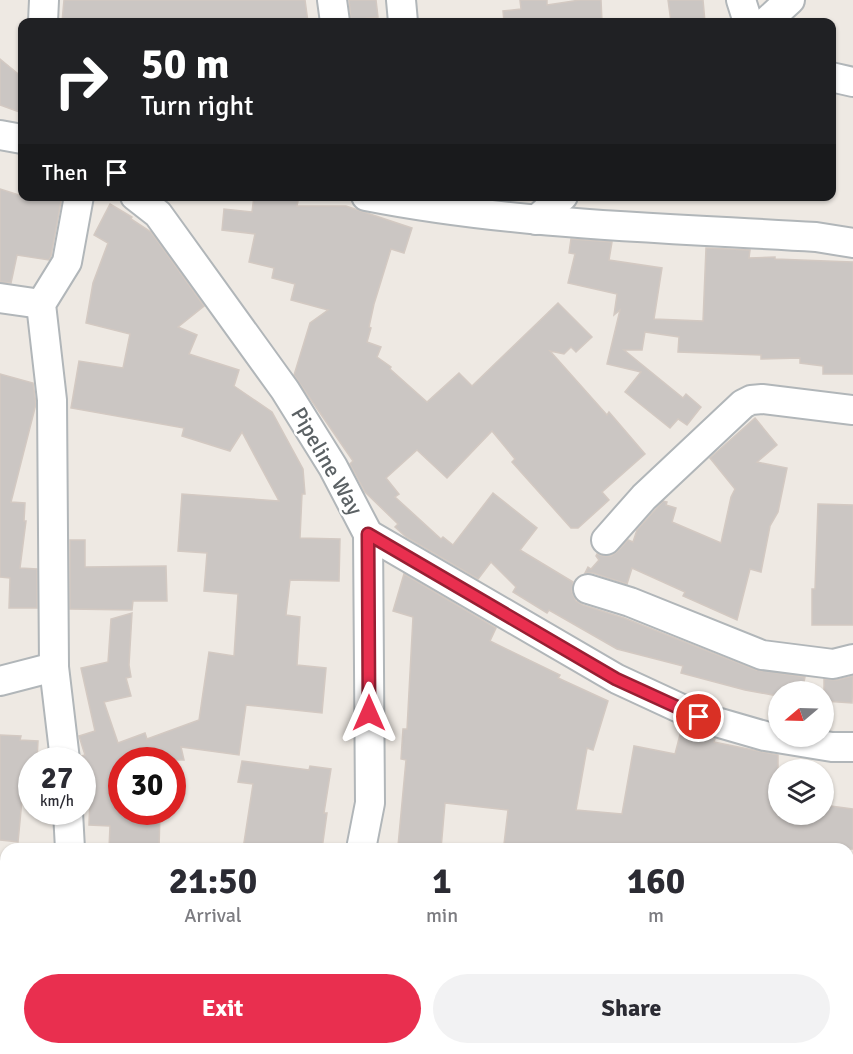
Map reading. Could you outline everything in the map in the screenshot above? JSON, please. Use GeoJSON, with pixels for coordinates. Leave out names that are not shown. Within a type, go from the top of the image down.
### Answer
{"type":"FeatureCollection","features":[{"type":"Feature","properties":{"kind":"street"},"geometry":{"type":"LineString","coordinates":[[43,18],[44,0]]}},
{"type":"Feature","properties":{"kind":"street"},"geometry":{"type":"LineString","coordinates":[[332,0],[334,18]]}},
{"type":"Feature","properties":{"kind":"street"},"geometry":{"type":"LineString","coordinates":[[401,0],[403,18]]}},
{"type":"Feature","properties":{"kind":"street"},"geometry":{"type":"LineString","coordinates":[[741,0],[747,18]]}},
{"type":"Feature","properties":{"kind":"street"},"geometry":{"type":"LineString","coordinates":[[770,18],[790,0]]}},
{"type":"Feature","properties":{"kind":"street"},"geometry":{"type":"LineString","coordinates":[[836,78],[853,82]]}},
{"type":"Feature","properties":{"kind":"street"},"geometry":{"type":"LineString","coordinates":[[0,135],[18,138]]}},
{"type":"Feature","properties":{"kind":"street"},"geometry":{"type":"LineString","coordinates":[[63,747],[54,667],[52,400],[41,304],[67,262],[79,201]]}},
{"type":"Feature","properties":{"kind":"street","name":"Pipeline Way"},"geometry":{"type":"LineString","coordinates":[[141,201],[158,214],[285,390],[333,467],[368,534],[370,803],[362,843]]}},
{"type":"Feature","properties":{"kind":"street"},"geometry":{"type":"LineString","coordinates":[[536,220],[557,201]]}},
{"type":"Feature","properties":{"kind":"street"},"geometry":{"type":"LineString","coordinates":[[423,202],[536,220],[816,237],[853,243]]}},
{"type":"Feature","properties":{"kind":"street"},"geometry":{"type":"LineString","coordinates":[[0,298],[41,304]]}},
{"type":"Feature","properties":{"kind":"street"},"geometry":{"type":"LineString","coordinates":[[606,540],[644,496],[743,404],[751,400],[762,399],[853,410]]}},
{"type":"Feature","properties":{"kind":"street"},"geometry":{"type":"LineString","coordinates":[[368,534],[616,679],[699,717],[765,736],[832,747],[853,747]]}},
{"type":"Feature","properties":{"kind":"street"},"geometry":{"type":"LineString","coordinates":[[588,589],[630,602],[762,655],[833,664],[853,659]]}},
{"type":"Feature","properties":{"kind":"street"},"geometry":{"type":"LineString","coordinates":[[0,681],[54,667]]}},
{"type":"Feature","properties":{"kind":"street"},"geometry":{"type":"LineString","coordinates":[[69,825],[70,843]]}},
{"type":"Feature","properties":{"kind":"building"},"geometry":{"type":"Polygon","coordinates":[[[64,0],[305,0],[307,18],[62,18],[64,0]]]}},
{"type":"Feature","properties":{"kind":"building"},"geometry":{"type":"Polygon","coordinates":[[[349,0],[376,0],[378,17],[351,18],[349,0]]]}},
{"type":"Feature","properties":{"kind":"building"},"geometry":{"type":"Polygon","coordinates":[[[520,0],[547,0],[547,5],[580,0],[601,0],[602,18],[504,18],[503,11],[521,9],[520,0]]]}},
{"type":"Feature","properties":{"kind":"building"},"geometry":{"type":"Polygon","coordinates":[[[668,0],[703,0],[705,18],[670,18],[668,0]]]}},
{"type":"Feature","properties":{"kind":"building"},"geometry":{"type":"Polygon","coordinates":[[[0,59],[18,74],[18,112],[0,105],[0,59]]]}},
{"type":"Feature","properties":{"kind":"building"},"geometry":{"type":"Polygon","coordinates":[[[0,189],[18,195],[18,201],[61,201],[49,260],[17,255],[11,283],[0,282],[0,189]]]}},
{"type":"Feature","properties":{"kind":"building"},"geometry":{"type":"Polygon","coordinates":[[[253,201],[298,201],[297,206],[346,206],[412,228],[404,253],[391,249],[374,304],[367,342],[381,347],[377,357],[391,367],[390,369],[427,402],[459,373],[472,386],[558,303],[592,337],[576,352],[571,347],[564,354],[550,351],[607,415],[609,412],[645,454],[602,492],[609,500],[578,528],[571,528],[512,462],[515,459],[492,431],[447,478],[417,450],[386,478],[399,494],[395,497],[441,539],[443,537],[453,545],[493,493],[537,528],[520,550],[573,582],[572,592],[576,601],[756,670],[805,677],[804,681],[768,681],[768,694],[681,673],[683,666],[617,649],[549,610],[547,613],[513,592],[516,587],[491,562],[478,579],[406,537],[395,527],[398,524],[365,492],[350,464],[353,461],[294,375],[310,323],[328,310],[291,300],[295,284],[272,278],[274,268],[249,262],[255,234],[222,230],[224,209],[252,212],[253,201]]]}},
{"type":"Feature","properties":{"kind":"building"},"geometry":{"type":"Polygon","coordinates":[[[110,204],[151,232],[204,306],[178,327],[197,335],[189,354],[239,370],[234,386],[272,412],[303,469],[305,494],[302,494],[300,538],[340,539],[339,581],[290,580],[286,615],[300,617],[297,665],[326,668],[322,713],[246,705],[239,755],[186,747],[108,747],[108,825],[160,825],[159,843],[109,843],[110,826],[89,825],[96,825],[96,747],[82,747],[79,736],[95,731],[81,668],[108,662],[111,619],[132,613],[129,665],[131,677],[126,678],[131,696],[104,702],[118,743],[145,733],[147,739],[199,720],[209,652],[234,656],[238,594],[204,591],[207,553],[178,551],[182,494],[279,501],[242,432],[230,451],[182,436],[184,428],[71,408],[79,361],[123,368],[130,334],[86,323],[93,283],[108,243],[94,235],[110,204]]]}},
{"type":"Feature","properties":{"kind":"building"},"geometry":{"type":"Polygon","coordinates":[[[571,239],[612,242],[609,260],[662,268],[654,319],[703,321],[706,248],[750,250],[749,258],[775,257],[775,259],[853,262],[853,374],[823,374],[823,366],[800,363],[800,358],[761,359],[761,355],[678,352],[679,337],[645,332],[642,350],[624,350],[683,398],[686,394],[701,407],[687,425],[678,419],[670,428],[625,392],[641,372],[607,364],[620,310],[614,315],[617,294],[568,283],[575,254],[569,253],[571,239]]]}},
{"type":"Feature","properties":{"kind":"building"},"geometry":{"type":"Polygon","coordinates":[[[0,374],[33,383],[36,404],[11,502],[25,503],[24,521],[26,521],[20,568],[37,569],[37,608],[9,608],[10,578],[0,577],[0,374]]]}},
{"type":"Feature","properties":{"kind":"building"},"geometry":{"type":"Polygon","coordinates":[[[755,418],[777,445],[757,462],[787,468],[778,512],[770,526],[761,572],[750,569],[737,620],[683,596],[685,592],[632,568],[627,584],[593,573],[585,573],[588,567],[591,569],[599,560],[597,554],[611,556],[628,540],[633,542],[637,530],[663,501],[667,502],[666,505],[676,508],[672,522],[721,543],[731,497],[735,489],[710,458],[755,418]]]}},
{"type":"Feature","properties":{"kind":"building"},"geometry":{"type":"Polygon","coordinates":[[[818,504],[853,505],[853,625],[812,625],[818,504]]]}},
{"type":"Feature","properties":{"kind":"building"},"geometry":{"type":"Polygon","coordinates":[[[70,540],[85,540],[85,567],[166,566],[167,601],[133,601],[132,610],[70,609],[70,540]]]}},
{"type":"Feature","properties":{"kind":"building"},"geometry":{"type":"Polygon","coordinates":[[[404,574],[496,628],[490,641],[560,675],[558,678],[608,701],[593,750],[587,748],[576,810],[622,814],[634,746],[675,754],[682,727],[715,739],[714,742],[778,755],[778,759],[768,759],[768,825],[834,825],[834,806],[853,809],[853,843],[504,843],[508,810],[445,803],[442,843],[398,843],[406,760],[401,759],[403,729],[407,729],[413,617],[393,611],[404,574]]]}},
{"type":"Feature","properties":{"kind":"building"},"geometry":{"type":"Polygon","coordinates":[[[853,676],[852,703],[834,702],[834,681],[824,681],[824,679],[837,680],[853,676]]]}},
{"type":"Feature","properties":{"kind":"building"},"geometry":{"type":"Polygon","coordinates":[[[0,735],[21,736],[20,740],[38,741],[38,747],[18,747],[18,842],[0,840],[0,735]]]}},
{"type":"Feature","properties":{"kind":"building"},"geometry":{"type":"Polygon","coordinates":[[[242,761],[309,770],[310,766],[331,769],[324,813],[327,813],[323,843],[244,843],[253,784],[238,782],[242,761]]]}},
{"type":"Feature","properties":{"kind":"route"},"geometry":{"type":"LineString","coordinates":[[369,713],[368,534],[616,679],[699,717]]}}]}
